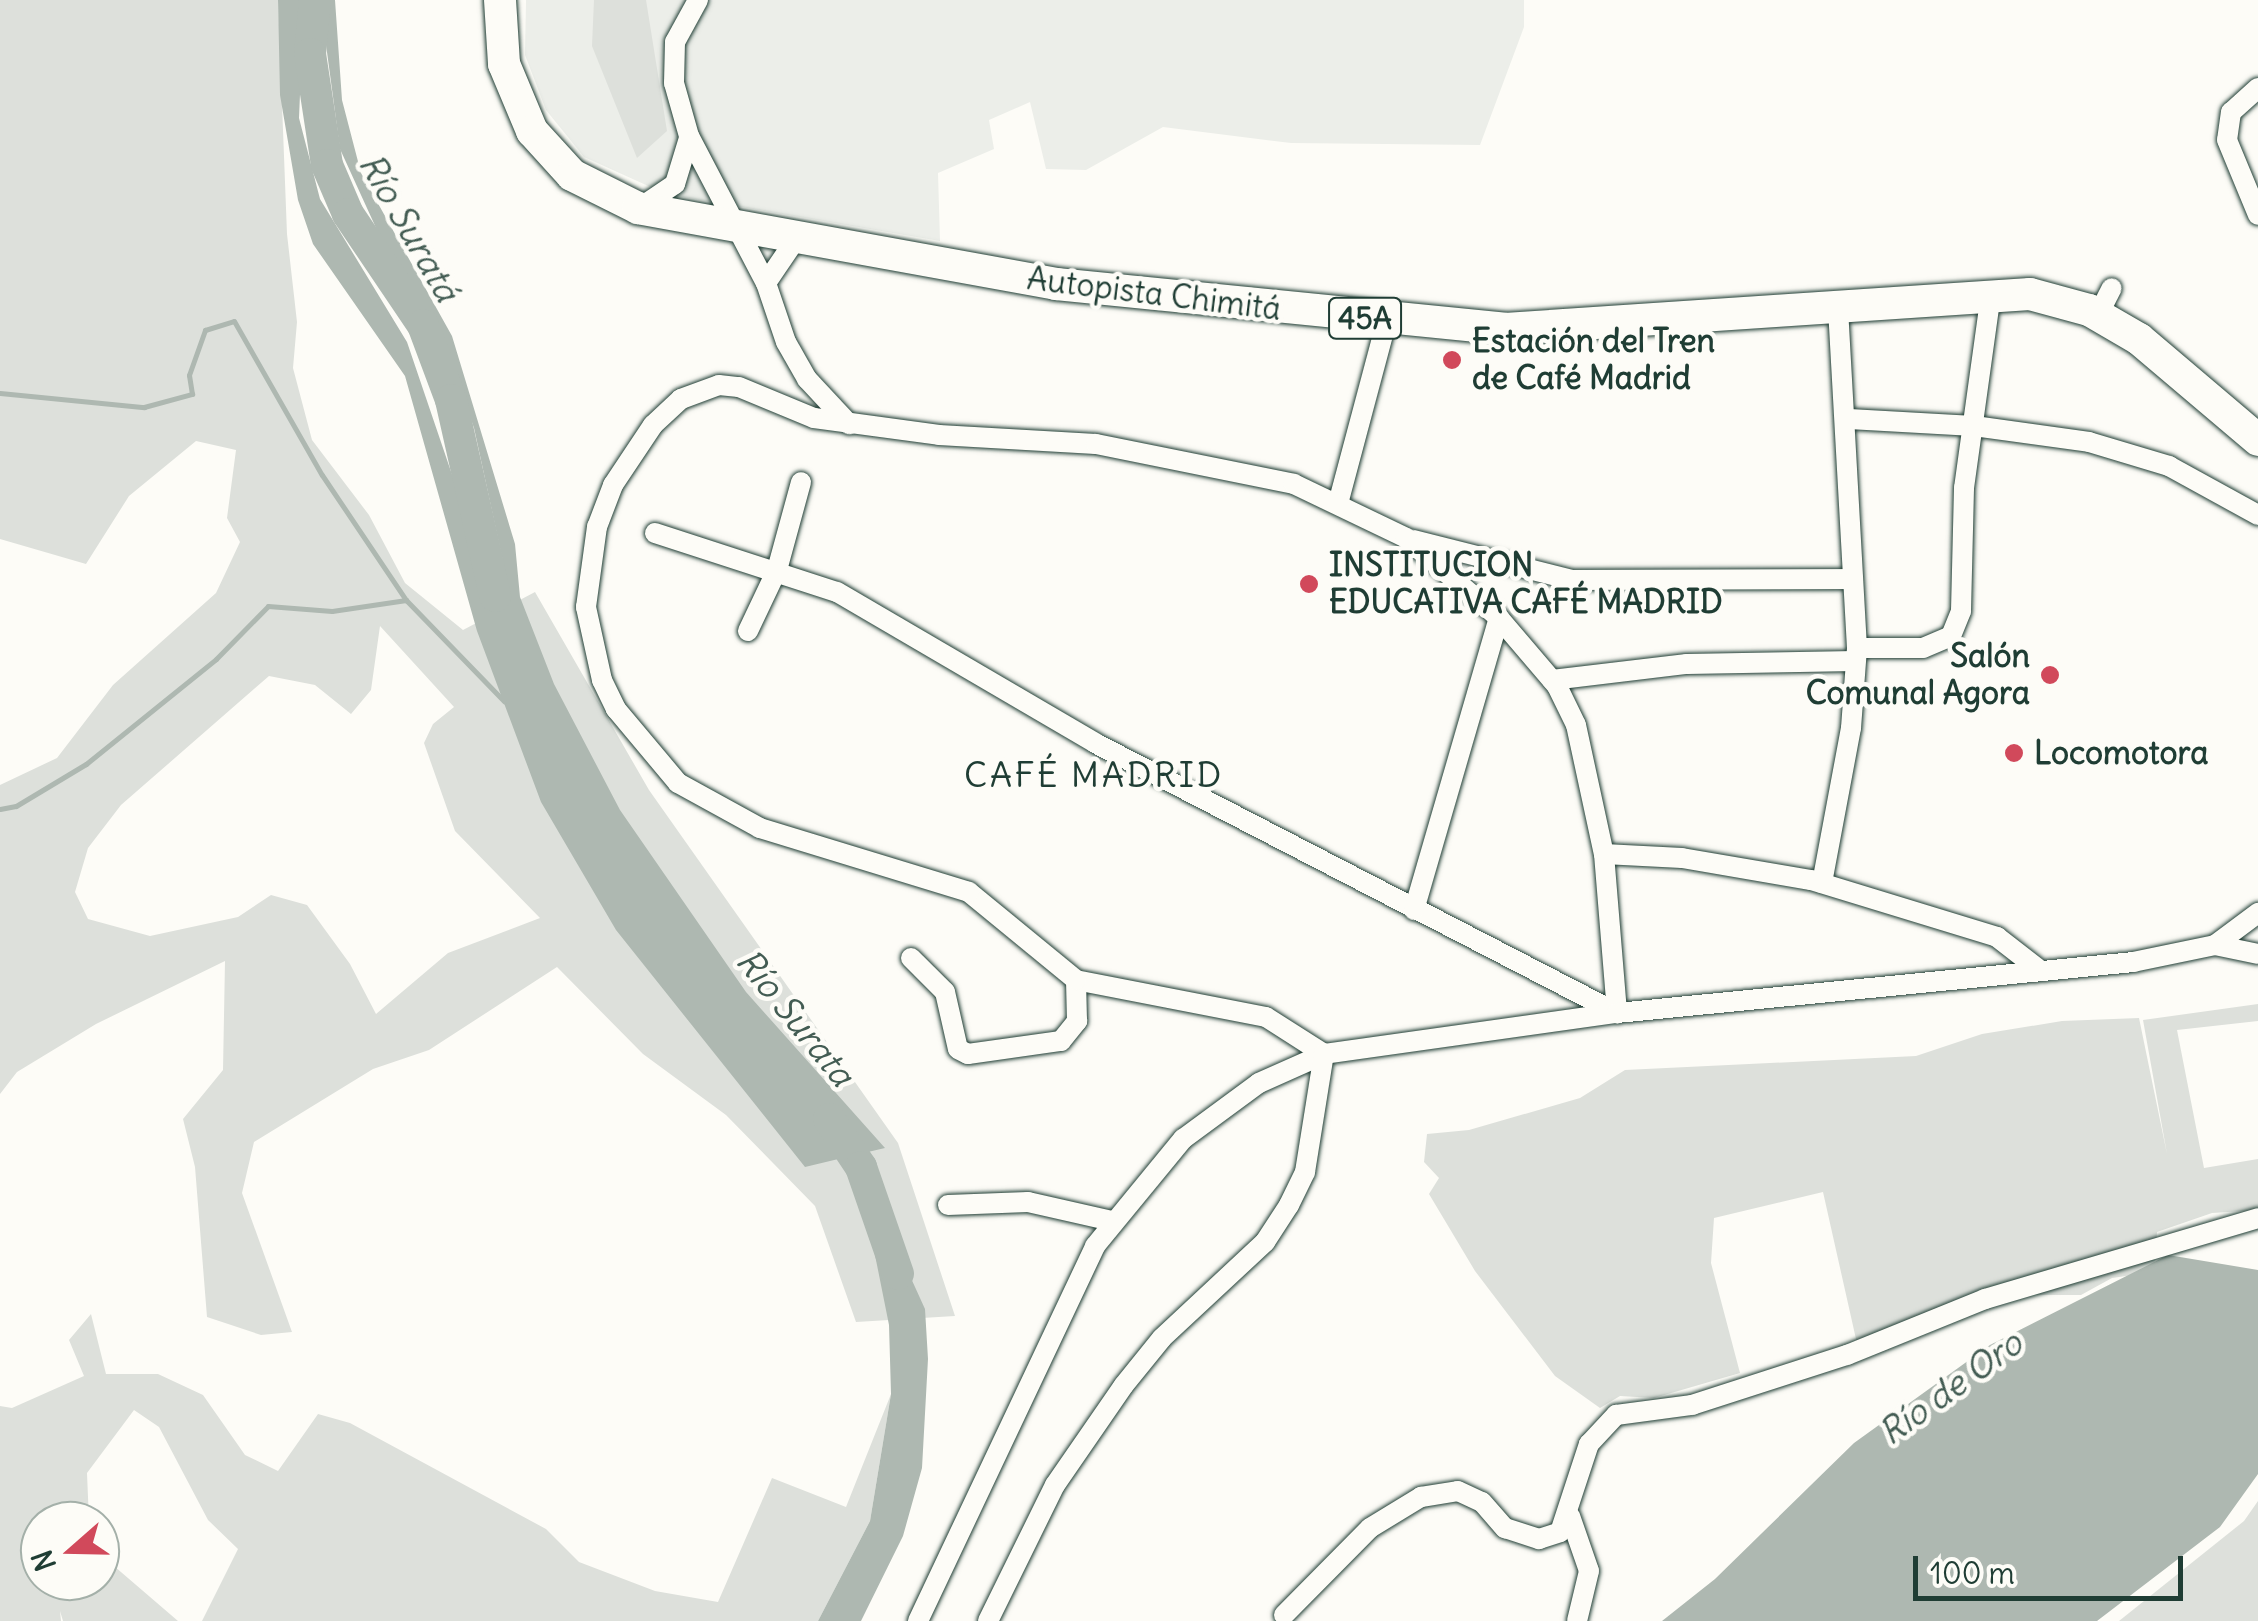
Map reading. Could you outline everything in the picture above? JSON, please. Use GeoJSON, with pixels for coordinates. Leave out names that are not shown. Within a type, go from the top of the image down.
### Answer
{"type":"FeatureCollection","features":[{"type":"Feature","properties":{"kind":"highway","name":"Autopista Chimitá"},"geometry":{"type":"LineString","coordinates":[[500,0],[504,64],[532,131],[572,175],[638,208],[796,240],[1056,284],[1505,330],[1838,309],[1991,294],[2105,302],[2139,339],[2258,440]]}},
{"type":"Feature","properties":{"kind":"street"},"geometry":{"type":"LineString","coordinates":[[698,0],[675,42],[674,83],[689,136],[733,227],[766,283],[807,380],[849,424]]}},
{"type":"Feature","properties":{"kind":"street"},"geometry":{"type":"LineString","coordinates":[[2258,88],[2231,112],[2227,140],[2258,215]]}},
{"type":"Feature","properties":{"kind":"street"},"geometry":{"type":"LineString","coordinates":[[638,208],[675,184],[689,136]]}},
{"type":"Feature","properties":{"kind":"street"},"geometry":{"type":"LineString","coordinates":[[766,283],[796,240]]}},
{"type":"Feature","properties":{"kind":"street"},"geometry":{"type":"LineString","coordinates":[[1552,680],[1686,664],[1923,648],[1951,636],[1960,611],[1962,517],[1991,294]]}},
{"type":"Feature","properties":{"kind":"street"},"geometry":{"type":"LineString","coordinates":[[1822,884],[1852,728],[1856,654],[1849,420],[1838,309]]}},
{"type":"Feature","properties":{"kind":"street"},"geometry":{"type":"LineString","coordinates":[[1339,500],[1387,320]]}},
{"type":"Feature","properties":{"kind":"street"},"geometry":{"type":"LineString","coordinates":[[1324,1054],[1266,1017],[1076,980],[969,892],[760,828],[712,806],[660,765],[602,680],[586,607],[588,568],[613,485],[653,425],[682,399],[718,385],[849,424],[1096,444],[1294,484],[1339,500],[1406,538],[1499,618],[1552,680],[1576,726],[1604,854],[1617,1013]]}},
{"type":"Feature","properties":{"kind":"street"},"geometry":{"type":"LineString","coordinates":[[1849,420],[1974,426],[2088,442],[2169,466],[2225,490],[2258,515]]}},
{"type":"Feature","properties":{"kind":"street"},"geometry":{"type":"LineString","coordinates":[[748,632],[777,570],[801,482]]}},
{"type":"Feature","properties":{"kind":"street"},"geometry":{"type":"LineString","coordinates":[[655,533],[837,592],[1095,742],[1617,1013]]}},
{"type":"Feature","properties":{"kind":"street"},"geometry":{"type":"LineString","coordinates":[[1406,538],[1572,580],[1853,579]]}},
{"type":"Feature","properties":{"kind":"street"},"geometry":{"type":"LineString","coordinates":[[1414,910],[1499,618]]}},
{"type":"Feature","properties":{"kind":"street"},"geometry":{"type":"LineString","coordinates":[[1604,854],[1682,858],[1822,884],[1996,937],[2038,968]]}},
{"type":"Feature","properties":{"kind":"street"},"geometry":{"type":"LineString","coordinates":[[2215,945],[2258,913]]}},
{"type":"Feature","properties":{"kind":"street"},"geometry":{"type":"LineString","coordinates":[[918,1621],[1033,1368],[1112,1221],[1183,1139],[1259,1084],[1324,1054],[1617,1013],[2038,968],[2134,962],[2215,945],[2258,954]]}},
{"type":"Feature","properties":{"kind":"street"},"geometry":{"type":"LineString","coordinates":[[912,958],[945,992],[958,1050],[968,1054],[1060,1041],[1077,1021],[1076,980]]}},
{"type":"Feature","properties":{"kind":"street"},"geometry":{"type":"LineString","coordinates":[[990,1621],[1055,1486],[1124,1385],[1162,1338],[1265,1242],[1288,1204],[1304,1172],[1324,1054]]}},
{"type":"Feature","properties":{"kind":"street"},"geometry":{"type":"LineString","coordinates":[[948,1205],[1028,1202],[1112,1221]]}},
{"type":"Feature","properties":{"kind":"street"},"geometry":{"type":"LineString","coordinates":[[1284,1615],[1370,1528],[1421,1497],[1458,1491],[1482,1502],[1505,1528],[1539,1539],[1560,1532],[1570,1516],[1589,1444],[1616,1415],[1692,1405],[1858,1351],[1985,1299],[2258,1218]]}},
{"type":"Feature","properties":{"kind":"street"},"geometry":{"type":"LineString","coordinates":[[1570,1516],[1589,1571],[1577,1621]]}},
{"type":"Feature","properties":{"kind":"shaded area"},"geometry":{"type":"Polygon","coordinates":[[[0,0],[278,0],[287,234],[297,322],[293,368],[312,440],[369,515],[405,583],[463,630],[535,592],[649,790],[898,1143],[955,1316],[856,1322],[815,1206],[726,1115],[643,1054],[557,967],[429,1050],[373,1069],[254,1142],[242,1193],[292,1332],[261,1335],[207,1317],[195,1167],[183,1119],[223,1070],[225,961],[96,1024],[17,1072],[0,1094],[0,785],[57,758],[113,685],[216,593],[240,542],[227,518],[236,450],[196,441],[129,496],[86,564],[0,539],[0,0]],[[380,626],[371,690],[351,714],[315,685],[269,676],[121,805],[88,848],[75,892],[88,919],[150,936],[238,917],[271,895],[307,905],[350,964],[376,1014],[448,953],[540,918],[455,831],[424,743],[433,724],[454,707],[380,626]]]}},
{"type":"Feature","properties":{"kind":"shaded area"},"geometry":{"type":"Polygon","coordinates":[[[526,0],[1524,0],[1524,27],[1480,145],[1291,143],[1163,127],[1086,170],[1046,169],[1030,102],[989,120],[994,149],[938,173],[940,241],[666,194],[584,157],[546,110],[525,55],[526,0]]]}},
{"type":"Feature","properties":{"kind":"shaded area"},"geometry":{"type":"Polygon","coordinates":[[[594,0],[646,0],[667,131],[637,158],[592,46],[594,0]]]}},
{"type":"Feature","properties":{"kind":"shaded area"},"geometry":{"type":"Polygon","coordinates":[[[2258,1004],[2258,1021],[2177,1030],[2204,1168],[2258,1159],[2258,1210],[2212,1213],[2157,1232],[2154,1272],[2112,1278],[2081,1295],[1989,1295],[1858,1348],[1823,1192],[1714,1218],[1711,1263],[1740,1373],[1654,1398],[1620,1396],[1600,1408],[1555,1376],[1475,1271],[1429,1194],[1439,1178],[1424,1162],[1427,1134],[1469,1130],[1580,1098],[1625,1070],[1916,1056],[1982,1034],[2062,1021],[2139,1018],[2167,1154],[2143,1020],[2258,1004]]]}},
{"type":"Feature","properties":{"kind":"shaded area"},"geometry":{"type":"Polygon","coordinates":[[[91,1314],[106,1374],[158,1374],[203,1395],[245,1455],[278,1471],[318,1414],[350,1423],[546,1529],[579,1562],[655,1591],[718,1602],[772,1478],[846,1507],[891,1394],[870,1521],[818,1621],[202,1621],[238,1549],[208,1520],[159,1427],[134,1410],[87,1473],[88,1501],[20,1501],[20,1601],[120,1601],[120,1571],[178,1621],[63,1621],[60,1611],[61,1621],[0,1621],[0,1406],[12,1408],[84,1376],[69,1340],[91,1314]]]}},
{"type":"Feature","properties":{"kind":"shaded area"},"geometry":{"type":"Polygon","coordinates":[[[2258,1501],[2258,1621],[2119,1621],[2244,1521],[2258,1501]]]}},
{"type":"Feature","properties":{"kind":"water"},"geometry":{"type":"Polygon","coordinates":[[[278,0],[304,0],[299,118],[320,199],[407,342],[479,554],[504,566],[474,428],[447,350],[382,241],[340,149],[320,0],[335,0],[342,100],[361,173],[452,336],[515,544],[520,597],[554,684],[620,810],[746,992],[885,1148],[805,1167],[616,930],[541,802],[477,631],[405,376],[313,244],[298,200],[280,95],[278,0]]]}},
{"type":"Feature","properties":{"kind":"water"},"geometry":{"type":"Polygon","coordinates":[[[855,1155],[925,1309],[928,1359],[922,1468],[903,1536],[861,1621],[818,1621],[870,1521],[891,1394],[889,1325],[855,1155]]]}},
{"type":"Feature","properties":{"kind":"water","name":"Río de Oro"},"geometry":{"type":"Polygon","coordinates":[[[2168,1255],[2258,1270],[2258,1474],[2220,1527],[2097,1621],[1662,1621],[1715,1579],[1854,1443],[1990,1345],[2168,1255]]]}},
{"type":"Feature","properties":{"kind":"waterway","name":"Río Suratá"},"geometry":{"type":"LineString","coordinates":[[315,0],[310,54],[327,165],[348,214],[423,325],[451,400],[495,596]]}},
{"type":"Feature","properties":{"kind":"waterway"},"geometry":{"type":"LineString","coordinates":[[0,393],[144,407],[192,394],[189,375],[205,330],[234,321],[322,475],[406,600],[504,701]]}},
{"type":"Feature","properties":{"kind":"waterway"},"geometry":{"type":"LineString","coordinates":[[0,809],[16,806],[86,764],[216,659],[268,606],[332,611],[406,600]]}},
{"type":"Feature","properties":{"kind":"waterway","name":"Río Surata"},"geometry":{"type":"LineString","coordinates":[[829,1119],[861,1167],[898,1274]]}},
{"type":"Feature","properties":{"kind":"place","name":"Estación del Tren de Café Madrid"},"geometry":{"type":"Point","coordinates":[1452,360]}},
{"type":"Feature","properties":{"kind":"place","name":"INSTITUCION EDUCATIVA CAFÉ MADRID"},"geometry":{"type":"Point","coordinates":[1309,584]}},
{"type":"Feature","properties":{"kind":"place","name":"Salón Comunal Agora"},"geometry":{"type":"Point","coordinates":[2050,675]}},
{"type":"Feature","properties":{"kind":"place","name":"Locomotora"},"geometry":{"type":"Point","coordinates":[2014,753]}},
{"type":"Feature","properties":{"kind":"district","name":"CAFÉ MADRID"},"geometry":{"type":"Point","coordinates":[1094,774]}}]}
